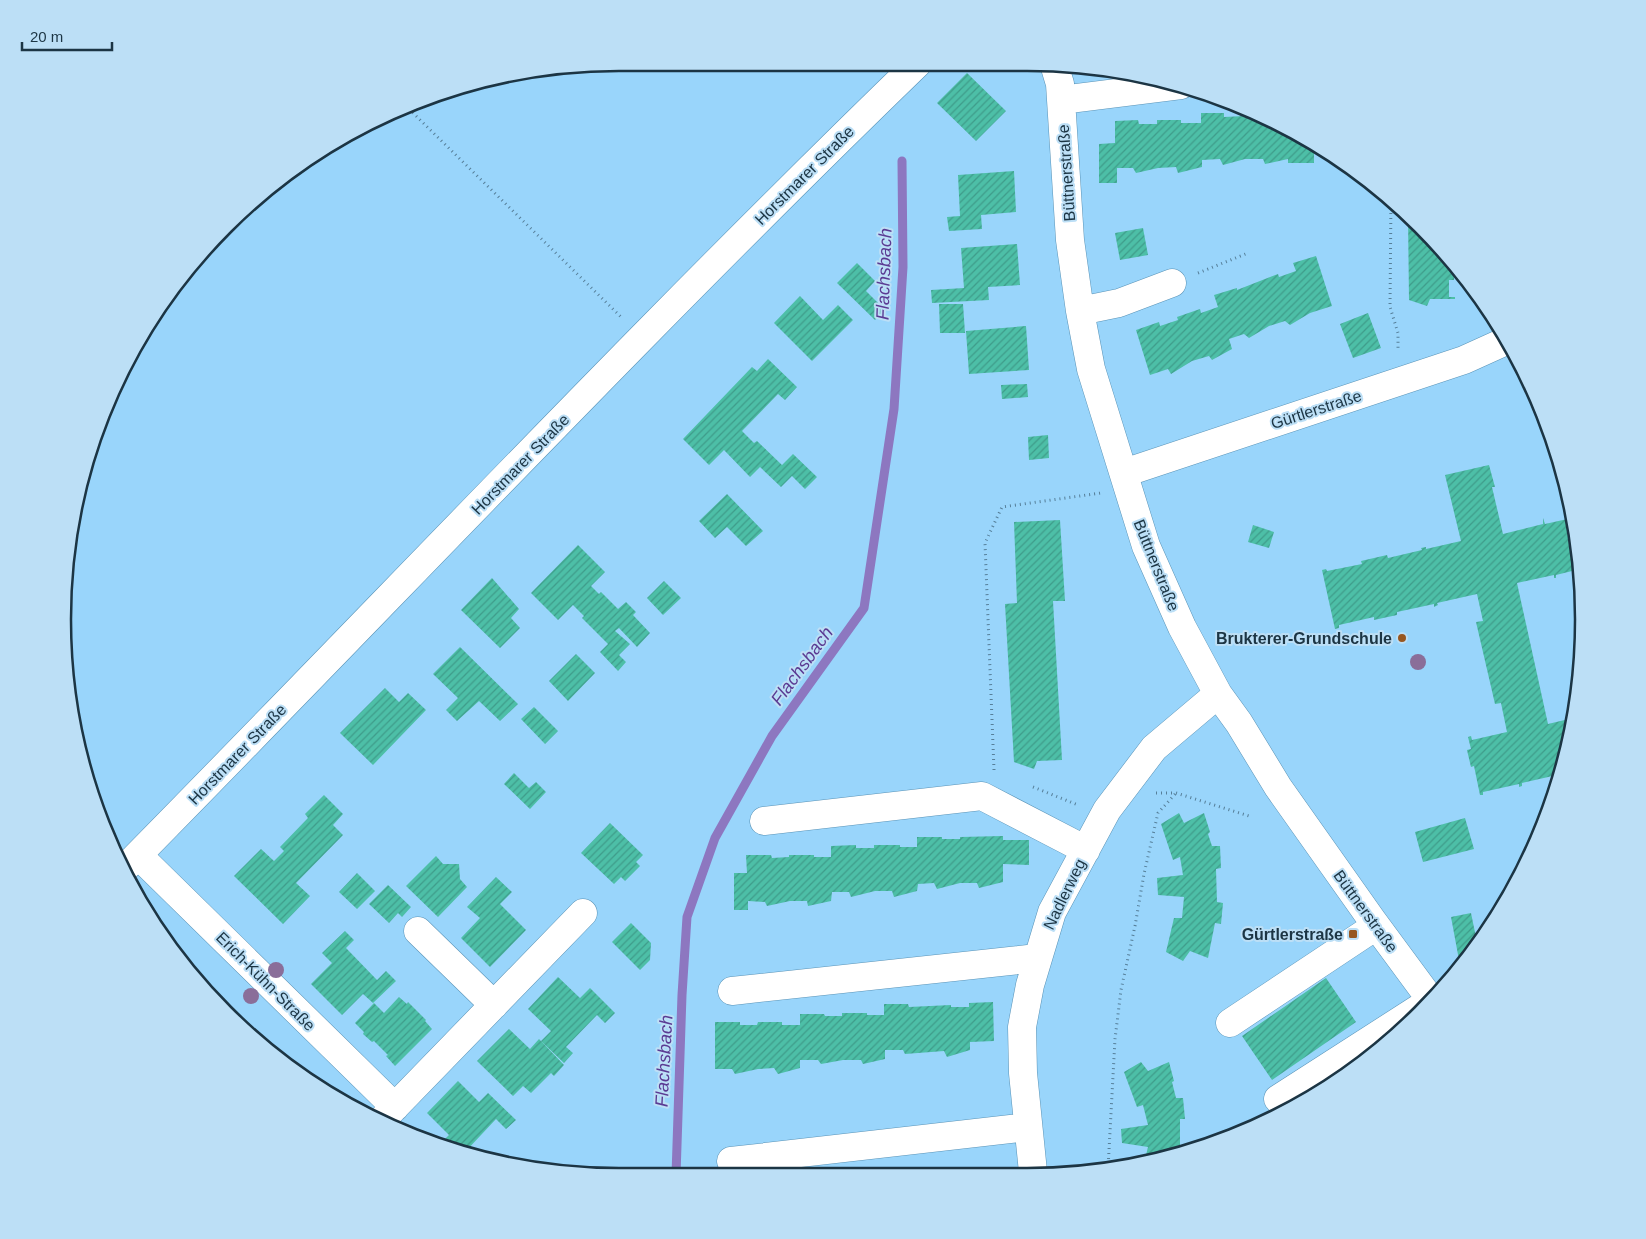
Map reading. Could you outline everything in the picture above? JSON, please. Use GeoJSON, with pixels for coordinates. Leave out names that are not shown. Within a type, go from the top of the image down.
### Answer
{"type":"FeatureCollection","features":[{"type":"Feature","properties":{"kind":"street","name":"Horstmarer Straße"},"geometry":{"type":"LineString","coordinates":[[132,862],[642,338],[825,153],[910,71]]}},
{"type":"Feature","properties":{"kind":"street","name":"Büttnerstraße"},"geometry":{"type":"LineString","coordinates":[[1056,72],[1062,100],[1070,240],[1080,311],[1115,483],[1146,546],[1182,627],[1218,694],[1239,723],[1278,787],[1426,995]]}},
{"type":"Feature","properties":{"kind":"street"},"geometry":{"type":"LineString","coordinates":[[1062,100],[1159,88]]}},
{"type":"Feature","properties":{"kind":"street"},"geometry":{"type":"LineString","coordinates":[[1080,311],[1119,303],[1172,283]]}},
{"type":"Feature","properties":{"kind":"street","name":"Gürtlerstraße"},"geometry":{"type":"LineString","coordinates":[[1115,483],[1399,381],[1464,360],[1500,344]]}},
{"type":"Feature","properties":{"kind":"street","name":"Nadlerweg"},"geometry":{"type":"LineString","coordinates":[[1032,1168],[1023,1073],[1022,1027],[1036,958],[1052,912],[1107,810],[1120,792],[1154,748],[1218,694]]}},
{"type":"Feature","properties":{"kind":"street"},"geometry":{"type":"LineString","coordinates":[[764,821],[982,796],[1086,850]]}},
{"type":"Feature","properties":{"kind":"street","name":"Erich-Kühn-Straße"},"geometry":{"type":"LineString","coordinates":[[132,862],[389,1113],[583,913]]}},
{"type":"Feature","properties":{"kind":"street"},"geometry":{"type":"LineString","coordinates":[[1230,1023],[1376,926]]}},
{"type":"Feature","properties":{"kind":"street"},"geometry":{"type":"LineString","coordinates":[[418,931],[494,1005]]}},
{"type":"Feature","properties":{"kind":"street"},"geometry":{"type":"LineString","coordinates":[[732,991],[1036,958]]}},
{"type":"Feature","properties":{"kind":"street"},"geometry":{"type":"LineString","coordinates":[[1278,1099],[1400,1020]]}},
{"type":"Feature","properties":{"kind":"street"},"geometry":{"type":"LineString","coordinates":[[731,1161],[1028,1127]]}},
{"type":"Feature","properties":{"kind":"path"},"geometry":{"type":"LineString","coordinates":[[412,112],[642,338]]}},
{"type":"Feature","properties":{"kind":"path"},"geometry":{"type":"LineString","coordinates":[[1391,210],[1390,307],[1398,333],[1399,381]]}},
{"type":"Feature","properties":{"kind":"path"},"geometry":{"type":"LineString","coordinates":[[1172,283],[1248,253]]}},
{"type":"Feature","properties":{"kind":"path"},"geometry":{"type":"LineString","coordinates":[[994,772],[985,543],[1002,507],[1115,483]]}},
{"type":"Feature","properties":{"kind":"path"},"geometry":{"type":"LineString","coordinates":[[1031,786],[1086,808]]}},
{"type":"Feature","properties":{"kind":"path"},"geometry":{"type":"LineString","coordinates":[[1120,792],[1176,793],[1249,816]]}},
{"type":"Feature","properties":{"kind":"path"},"geometry":{"type":"LineString","coordinates":[[1108,1161],[1115,1039],[1121,990],[1158,813],[1176,793]]}},
{"type":"Feature","properties":{"kind":"building"},"geometry":{"type":"Polygon","coordinates":[[[967,73],[1006,111],[976,141],[937,103],[967,73]]]}},
{"type":"Feature","properties":{"kind":"building"},"geometry":{"type":"Polygon","coordinates":[[[1201,113],[1224,113],[1224,117],[1243,116],[1269,128],[1314,153],[1314,163],[1288,163],[1288,159],[1265,164],[1263,159],[1245,159],[1223,165],[1220,159],[1202,160],[1202,167],[1178,173],[1176,167],[1158,168],[1136,173],[1133,168],[1117,168],[1117,183],[1099,183],[1099,144],[1115,143],[1115,121],[1138,120],[1139,124],[1157,124],[1157,120],[1181,120],[1181,123],[1201,123],[1201,113]]]}},
{"type":"Feature","properties":{"kind":"building"},"geometry":{"type":"Polygon","coordinates":[[[1014,171],[1016,212],[981,215],[982,229],[949,231],[947,217],[960,216],[958,175],[1014,171]]]}},
{"type":"Feature","properties":{"kind":"building"},"geometry":{"type":"Polygon","coordinates":[[[1408,226],[1439,258],[1454,277],[1454,280],[1449,280],[1449,297],[1455,297],[1455,299],[1430,299],[1427,306],[1409,300],[1408,226]]]}},
{"type":"Feature","properties":{"kind":"building"},"geometry":{"type":"Polygon","coordinates":[[[1143,228],[1148,255],[1120,260],[1115,233],[1143,228]]]}},
{"type":"Feature","properties":{"kind":"building"},"geometry":{"type":"Polygon","coordinates":[[[1017,244],[1020,285],[988,287],[989,300],[932,303],[931,290],[964,288],[961,248],[1017,244]]]}},
{"type":"Feature","properties":{"kind":"building"},"geometry":{"type":"Polygon","coordinates":[[[1316,256],[1332,306],[1310,313],[1290,325],[1285,321],[1269,326],[1249,338],[1244,334],[1229,339],[1232,349],[1212,360],[1209,356],[1192,361],[1171,374],[1168,369],[1150,375],[1136,330],[1159,322],[1160,326],[1178,320],[1177,317],[1200,309],[1201,313],[1218,307],[1214,295],[1237,288],[1237,290],[1278,274],[1279,277],[1296,271],[1293,263],[1316,256]]]}},
{"type":"Feature","properties":{"kind":"building"},"geometry":{"type":"Polygon","coordinates":[[[857,263],[875,281],[866,291],[885,310],[875,320],[837,283],[857,263]]]}},
{"type":"Feature","properties":{"kind":"building"},"geometry":{"type":"Polygon","coordinates":[[[800,296],[823,320],[838,305],[853,320],[812,361],[774,323],[800,296]]]}},
{"type":"Feature","properties":{"kind":"building"},"geometry":{"type":"Polygon","coordinates":[[[939,304],[963,304],[965,333],[940,333],[939,304]]]}},
{"type":"Feature","properties":{"kind":"building"},"geometry":{"type":"Polygon","coordinates":[[[1368,313],[1381,348],[1353,358],[1340,324],[1368,313]]]}},
{"type":"Feature","properties":{"kind":"building"},"geometry":{"type":"Polygon","coordinates":[[[1026,326],[1029,370],[969,374],[966,331],[1026,326]]]}},
{"type":"Feature","properties":{"kind":"building"},"geometry":{"type":"Polygon","coordinates":[[[768,359],[797,387],[785,400],[778,394],[742,431],[754,443],[757,441],[782,465],[793,454],[817,477],[805,489],[792,476],[781,487],[760,467],[750,477],[724,450],[709,465],[683,439],[752,367],[757,371],[768,359]]]}},
{"type":"Feature","properties":{"kind":"building"},"geometry":{"type":"Polygon","coordinates":[[[1027,384],[1028,397],[1002,399],[1001,385],[1027,384]]]}},
{"type":"Feature","properties":{"kind":"building"},"geometry":{"type":"Polygon","coordinates":[[[1048,435],[1049,458],[1029,460],[1028,437],[1048,435]]]}},
{"type":"Feature","properties":{"kind":"building"},"geometry":{"type":"Polygon","coordinates":[[[1489,465],[1495,487],[1492,487],[1503,534],[1543,524],[1543,518],[1545,524],[1565,520],[1570,548],[1573,571],[1556,575],[1556,578],[1554,578],[1554,575],[1517,583],[1548,724],[1565,720],[1552,776],[1522,783],[1522,786],[1519,787],[1519,784],[1483,792],[1483,795],[1480,795],[1474,766],[1471,767],[1467,750],[1471,749],[1468,737],[1471,736],[1472,740],[1507,732],[1501,703],[1495,704],[1476,622],[1483,621],[1477,594],[1437,603],[1438,605],[1434,607],[1434,604],[1397,612],[1397,615],[1374,620],[1374,617],[1339,625],[1339,628],[1335,629],[1322,570],[1326,569],[1327,571],[1362,564],[1361,561],[1387,555],[1388,558],[1422,550],[1421,548],[1426,547],[1426,549],[1461,541],[1445,475],[1489,465]]]}},
{"type":"Feature","properties":{"kind":"building"},"geometry":{"type":"Polygon","coordinates":[[[727,494],[763,531],[746,546],[727,527],[715,538],[699,521],[727,494]]]}},
{"type":"Feature","properties":{"kind":"building"},"geometry":{"type":"Polygon","coordinates":[[[1060,520],[1065,601],[1053,601],[1062,760],[1037,761],[1034,769],[1014,762],[1005,604],[1017,603],[1014,522],[1060,520]]]}},
{"type":"Feature","properties":{"kind":"building"},"geometry":{"type":"Polygon","coordinates":[[[1253,525],[1274,532],[1269,548],[1248,542],[1253,525]]]}},
{"type":"Feature","properties":{"kind":"building"},"geometry":{"type":"Polygon","coordinates":[[[578,545],[605,572],[591,586],[599,594],[601,592],[618,609],[626,602],[636,612],[633,615],[650,633],[637,647],[619,628],[615,631],[630,644],[619,655],[626,662],[618,671],[600,652],[608,644],[582,618],[584,616],[573,605],[558,620],[531,593],[578,545]]]}},
{"type":"Feature","properties":{"kind":"building"},"geometry":{"type":"Polygon","coordinates":[[[492,578],[519,609],[511,618],[520,628],[500,648],[461,610],[492,578]]]}},
{"type":"Feature","properties":{"kind":"building"},"geometry":{"type":"Polygon","coordinates":[[[664,581],[681,598],[663,615],[647,598],[664,581]]]}},
{"type":"Feature","properties":{"kind":"building"},"geometry":{"type":"Polygon","coordinates":[[[460,647],[518,704],[500,721],[479,701],[457,721],[446,710],[458,698],[433,674],[460,647]]]}},
{"type":"Feature","properties":{"kind":"building"},"geometry":{"type":"Polygon","coordinates":[[[576,654],[595,673],[568,701],[549,681],[576,654]]]}},
{"type":"Feature","properties":{"kind":"building"},"geometry":{"type":"Polygon","coordinates":[[[385,688],[399,702],[408,693],[426,710],[373,765],[340,733],[385,688]]]}},
{"type":"Feature","properties":{"kind":"building"},"geometry":{"type":"Polygon","coordinates":[[[534,707],[558,731],[545,744],[521,719],[534,707]]]}},
{"type":"Feature","properties":{"kind":"building"},"geometry":{"type":"Polygon","coordinates":[[[514,773],[529,788],[536,782],[546,792],[530,809],[504,784],[514,773]]]}},
{"type":"Feature","properties":{"kind":"building"},"geometry":{"type":"Polygon","coordinates":[[[324,795],[343,814],[333,825],[343,835],[296,883],[310,896],[283,924],[234,876],[261,849],[274,861],[284,851],[280,847],[308,818],[305,814],[324,795]]]}},
{"type":"Feature","properties":{"kind":"building"},"geometry":{"type":"Polygon","coordinates":[[[1179,813],[1184,823],[1204,813],[1212,846],[1220,846],[1221,868],[1216,869],[1217,902],[1223,903],[1221,924],[1215,923],[1208,958],[1190,951],[1183,961],[1166,952],[1174,918],[1182,918],[1184,897],[1158,895],[1157,878],[1183,875],[1180,857],[1173,860],[1161,824],[1179,813]]]}},
{"type":"Feature","properties":{"kind":"building"},"geometry":{"type":"Polygon","coordinates":[[[1465,818],[1474,849],[1423,862],[1415,832],[1465,818]]]}},
{"type":"Feature","properties":{"kind":"building"},"geometry":{"type":"Polygon","coordinates":[[[610,823],[643,855],[636,862],[640,866],[625,881],[621,877],[614,884],[581,853],[610,823]]]}},
{"type":"Feature","properties":{"kind":"building"},"geometry":{"type":"Polygon","coordinates":[[[1003,836],[1003,840],[1029,840],[1029,865],[1003,864],[1003,882],[979,888],[977,883],[960,883],[937,889],[934,883],[918,884],[917,891],[894,897],[892,891],[875,891],[851,897],[849,892],[832,892],[831,901],[808,906],[807,901],[790,901],[767,906],[765,902],[748,901],[748,910],[734,910],[734,873],[747,873],[746,855],[771,855],[772,858],[789,857],[789,855],[831,857],[831,846],[856,845],[856,848],[874,848],[874,845],[900,845],[900,847],[917,847],[917,837],[960,839],[960,837],[1003,836]]]}},
{"type":"Feature","properties":{"kind":"building"},"geometry":{"type":"Polygon","coordinates":[[[436,856],[443,864],[459,864],[460,879],[467,887],[438,917],[406,886],[436,856]]]}},
{"type":"Feature","properties":{"kind":"building"},"geometry":{"type":"Polygon","coordinates":[[[357,873],[375,891],[357,909],[339,892],[357,873]]]}},
{"type":"Feature","properties":{"kind":"building"},"geometry":{"type":"Polygon","coordinates":[[[496,877],[512,892],[500,904],[526,930],[490,967],[461,938],[480,918],[467,907],[496,877]]]}},
{"type":"Feature","properties":{"kind":"building"},"geometry":{"type":"Polygon","coordinates":[[[388,885],[411,907],[402,917],[398,913],[389,923],[369,904],[388,885]]]}},
{"type":"Feature","properties":{"kind":"building"},"geometry":{"type":"Polygon","coordinates":[[[1471,913],[1475,933],[1458,956],[1451,917],[1471,913]]]}},
{"type":"Feature","properties":{"kind":"building"},"geometry":{"type":"Polygon","coordinates":[[[631,923],[651,943],[650,960],[640,970],[612,942],[631,923]]]}},
{"type":"Feature","properties":{"kind":"building"},"geometry":{"type":"Polygon","coordinates":[[[345,931],[354,940],[346,948],[377,980],[386,971],[396,981],[373,1003],[363,994],[342,1015],[311,984],[332,963],[322,953],[345,931]]]}},
{"type":"Feature","properties":{"kind":"building"},"geometry":{"type":"Polygon","coordinates":[[[558,977],[580,998],[590,988],[615,1013],[605,1023],[597,1015],[566,1047],[573,1053],[564,1063],[541,1041],[551,1031],[528,1009],[558,977]]]}},
{"type":"Feature","properties":{"kind":"building"},"geometry":{"type":"Polygon","coordinates":[[[1326,978],[1356,1022],[1272,1080],[1242,1036],[1326,978]]]}},
{"type":"Feature","properties":{"kind":"building"},"geometry":{"type":"Polygon","coordinates":[[[399,997],[407,1004],[408,1002],[432,1029],[395,1066],[386,1056],[388,1055],[374,1041],[372,1042],[363,1034],[364,1032],[355,1023],[374,1003],[384,1013],[399,997]]]}},
{"type":"Feature","properties":{"kind":"building"},"geometry":{"type":"Polygon","coordinates":[[[993,1002],[994,1041],[970,1042],[970,1050],[947,1057],[944,1051],[905,1054],[903,1050],[885,1050],[885,1059],[863,1064],[861,1060],[843,1060],[821,1064],[818,1060],[800,1060],[800,1068],[778,1074],[774,1068],[735,1074],[732,1069],[715,1069],[715,1022],[740,1022],[740,1025],[757,1025],[758,1022],[782,1022],[782,1025],[800,1025],[800,1014],[842,1016],[842,1013],[867,1013],[867,1015],[884,1015],[884,1004],[908,1004],[909,1007],[951,1005],[951,1007],[969,1007],[969,1003],[993,1002]]]}},
{"type":"Feature","properties":{"kind":"building"},"geometry":{"type":"Polygon","coordinates":[[[509,1029],[530,1049],[539,1039],[564,1065],[554,1076],[551,1073],[531,1093],[523,1086],[513,1096],[477,1061],[509,1029]]]}},
{"type":"Feature","properties":{"kind":"building"},"geometry":{"type":"Polygon","coordinates":[[[1141,1062],[1148,1071],[1169,1062],[1176,1098],[1183,1098],[1185,1119],[1180,1119],[1180,1146],[1146,1154],[1148,1147],[1122,1143],[1121,1129],[1148,1125],[1143,1105],[1137,1107],[1124,1072],[1141,1062]]]}},
{"type":"Feature","properties":{"kind":"building"},"geometry":{"type":"Polygon","coordinates":[[[458,1081],[479,1102],[488,1093],[516,1120],[506,1129],[496,1119],[470,1147],[445,1139],[449,1135],[427,1113],[458,1081]]]}},
{"type":"Feature","properties":{"kind":"waterway","name":"Flachsbach"},"geometry":{"type":"LineString","coordinates":[[676,1168],[682,995],[687,917],[715,838],[772,736],[864,608],[894,409],[903,267],[902,161]]}},
{"type":"Feature","properties":{"kind":"place","name":"Brukterer-Grundschule"},"geometry":{"type":"Point","coordinates":[1402,638]}},
{"type":"Feature","properties":{"kind":"place","name":"Gürtlerstraße"},"geometry":{"type":"Point","coordinates":[1353,934]}}]}
